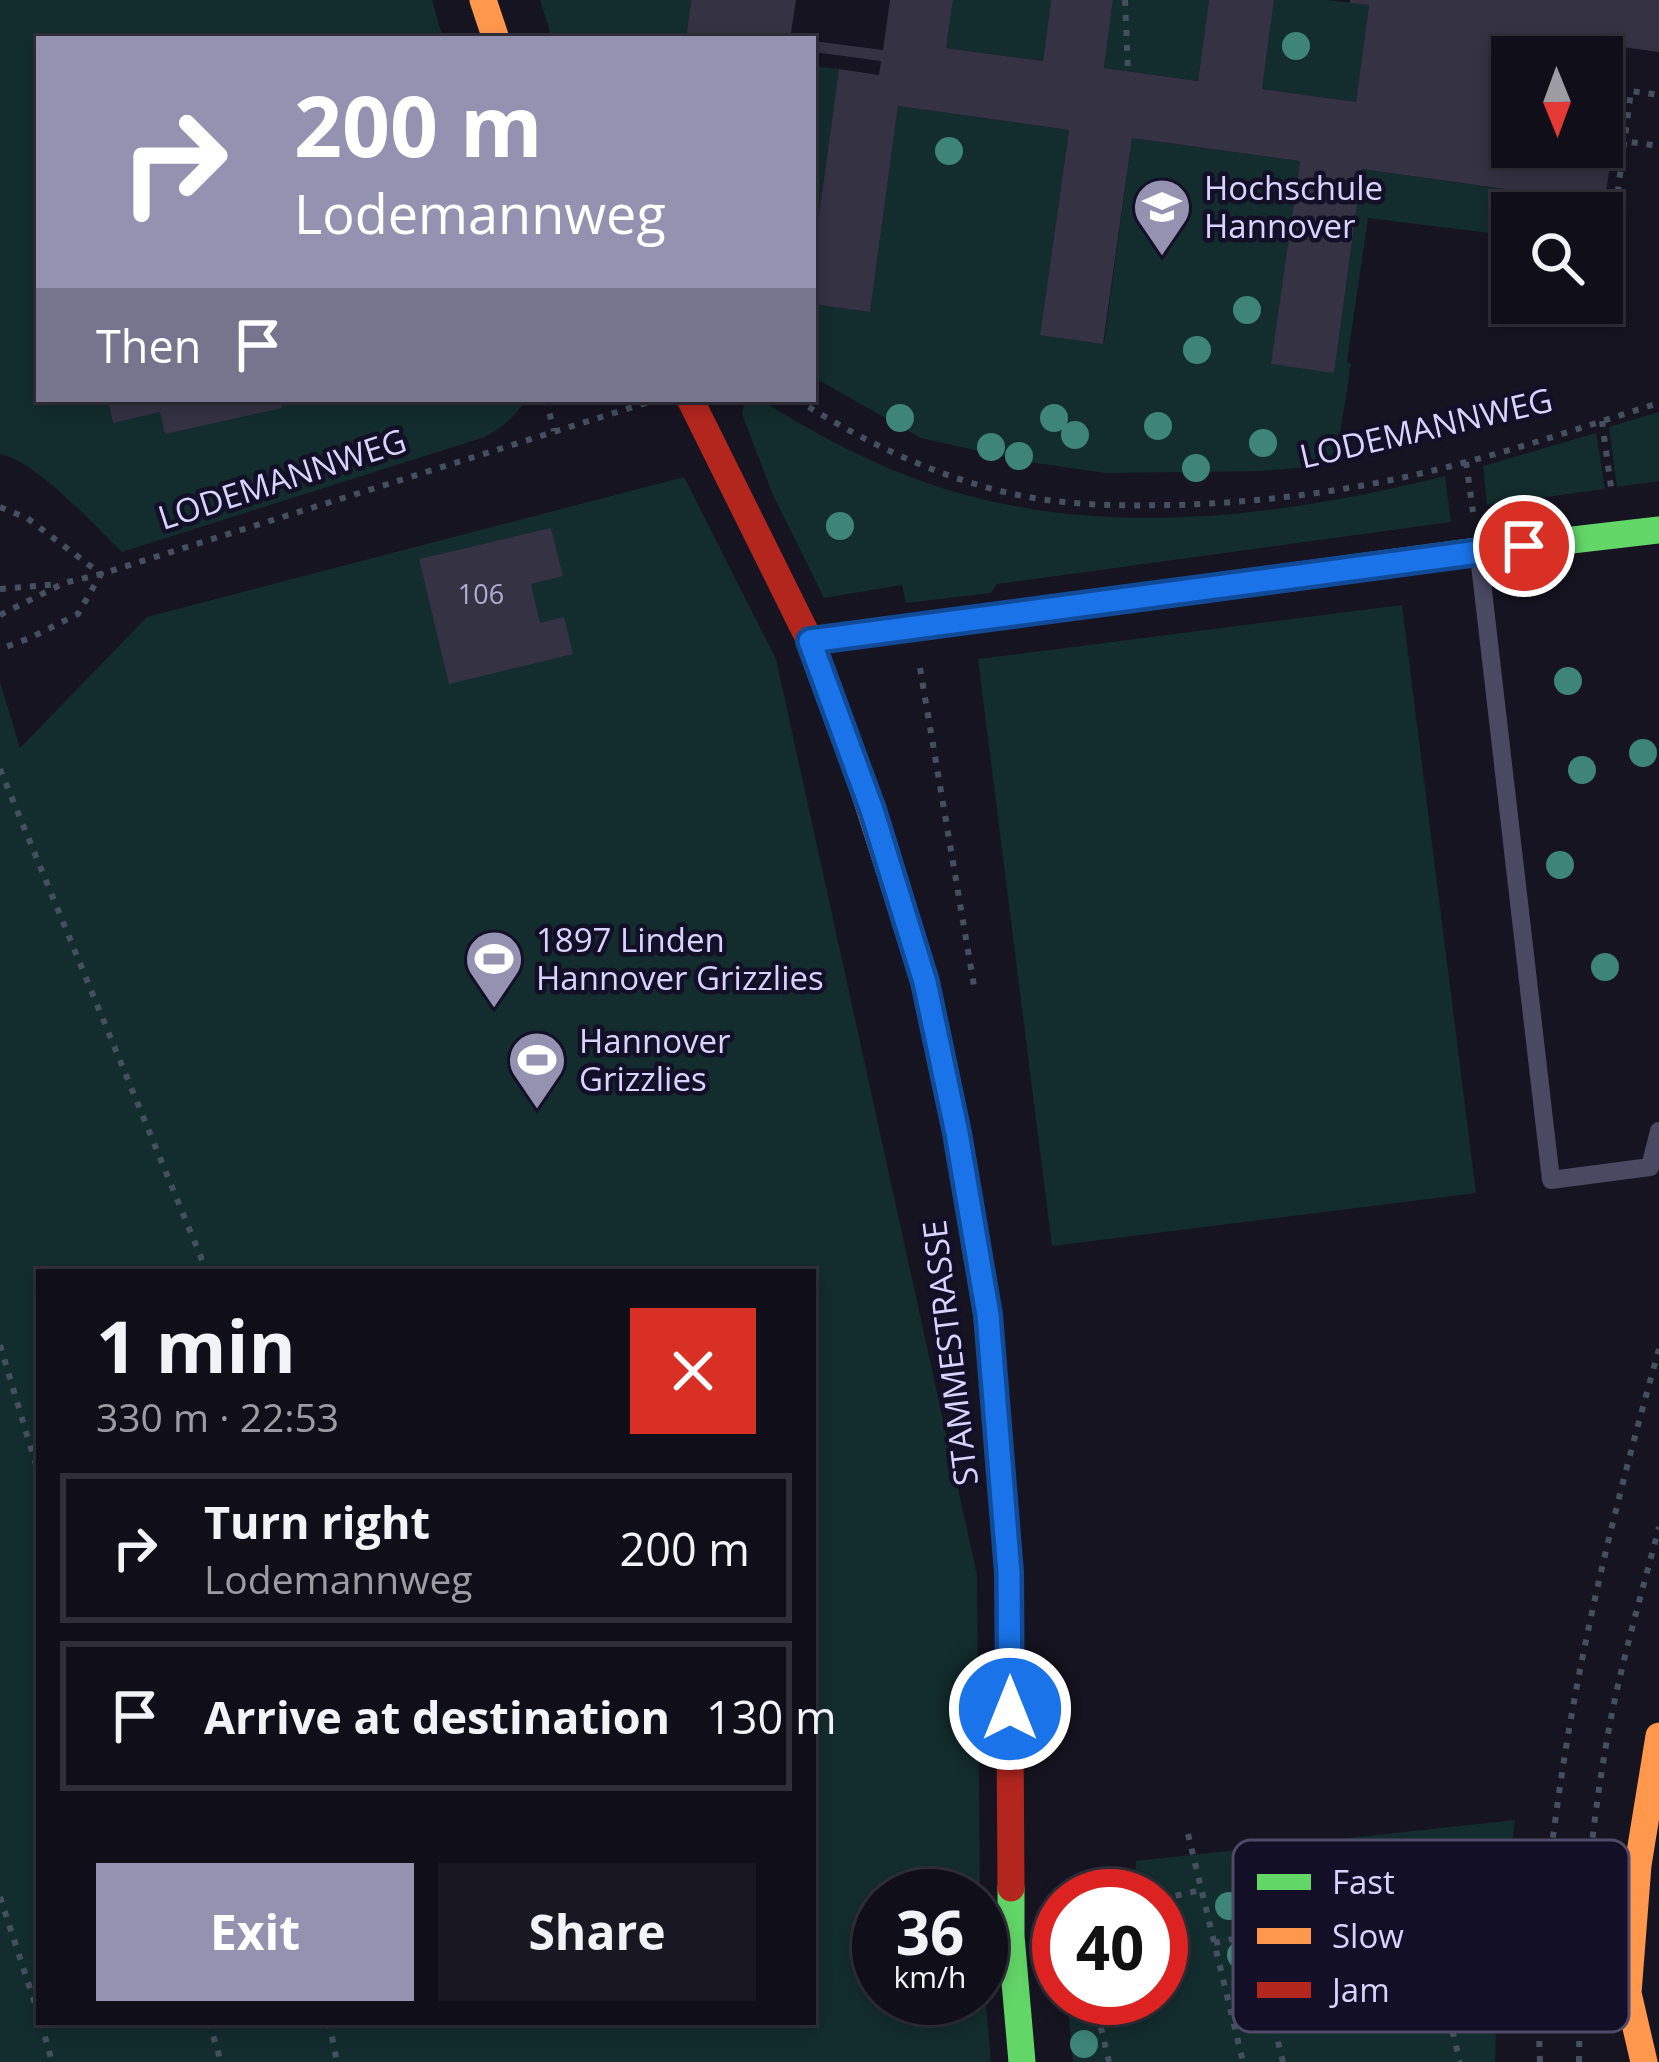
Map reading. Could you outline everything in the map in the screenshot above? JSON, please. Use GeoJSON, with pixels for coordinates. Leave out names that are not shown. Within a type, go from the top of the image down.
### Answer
{"type":"FeatureCollection","features":[{"type":"Feature","properties":{"kind":"street"},"geometry":{"type":"LineString","coordinates":[[483,0],[495,36]]}},
{"type":"Feature","properties":{"kind":"street","name":"STAMMESTRASSE"},"geometry":{"type":"LineString","coordinates":[[691,402],[810,641],[872,810],[925,982],[957,1133],[988,1315],[1009,1573],[1011,1936],[1022,2062]]}},
{"type":"Feature","properties":{"kind":"street"},"geometry":{"type":"LineString","coordinates":[[810,641],[1659,530]]}},
{"type":"Feature","properties":{"kind":"street"},"geometry":{"type":"LineString","coordinates":[[1629,1980],[1638,1865],[1659,1736]]}},
{"type":"Feature","properties":{"kind":"street"},"geometry":{"type":"LineString","coordinates":[[1629,1997],[1644,2062]]}},
{"type":"Feature","properties":{"kind":"lane"},"geometry":{"type":"LineString","coordinates":[[1478,551],[1551,1180],[1650,1166],[1659,1131]]}},
{"type":"Feature","properties":{"kind":"path"},"geometry":{"type":"LineString","coordinates":[[1126,0],[1128,71]]}},
{"type":"Feature","properties":{"kind":"path"},"geometry":{"type":"LineString","coordinates":[[1618,192],[1631,91],[1659,95]]}},
{"type":"Feature","properties":{"kind":"path"},"geometry":{"type":"LineString","coordinates":[[1624,141],[1659,146]]}},
{"type":"Feature","properties":{"kind":"path"},"geometry":{"type":"LineString","coordinates":[[547,402],[554,430]]}},
{"type":"Feature","properties":{"kind":"path","name":"LODEMANNWEG"},"geometry":{"type":"LineString","coordinates":[[0,615],[64,583],[649,402]]}},
{"type":"Feature","properties":{"kind":"path","name":"LODEMANNWEG"},"geometry":{"type":"LineString","coordinates":[[801,402],[890,453],[952,475],[1013,494],[1104,507],[1249,502],[1354,488],[1466,462],[1659,404]]}},
{"type":"Feature","properties":{"kind":"path"},"geometry":{"type":"LineString","coordinates":[[1602,421],[1617,535]]}},
{"type":"Feature","properties":{"kind":"path"},"geometry":{"type":"LineString","coordinates":[[0,507],[27,518],[101,574],[77,614],[0,649]]}},
{"type":"Feature","properties":{"kind":"path"},"geometry":{"type":"LineString","coordinates":[[0,589],[64,583]]}},
{"type":"Feature","properties":{"kind":"path"},"geometry":{"type":"LineString","coordinates":[[0,769],[206,1269]]}},
{"type":"Feature","properties":{"kind":"path"},"geometry":{"type":"LineString","coordinates":[[0,1345],[36,1464]]}},
{"type":"Feature","properties":{"kind":"path"},"geometry":{"type":"LineString","coordinates":[[1552,1840],[1586,1634],[1659,1348]]}},
{"type":"Feature","properties":{"kind":"path"},"geometry":{"type":"LineString","coordinates":[[1188,1834],[1233,2021]]}},
{"type":"Feature","properties":{"kind":"path"},"geometry":{"type":"LineString","coordinates":[[1188,1893],[1201,1890]]}},
{"type":"Feature","properties":{"kind":"path"},"geometry":{"type":"LineString","coordinates":[[0,1897],[36,2007]]}},
{"type":"Feature","properties":{"kind":"path"},"geometry":{"type":"LineString","coordinates":[[1214,1943],[1233,1939]]}},
{"type":"Feature","properties":{"kind":"path"},"geometry":{"type":"LineString","coordinates":[[42,2025],[52,2062]]}},
{"type":"Feature","properties":{"kind":"path"},"geometry":{"type":"LineString","coordinates":[[209,2025],[221,2062]]}},
{"type":"Feature","properties":{"kind":"path"},"geometry":{"type":"LineString","coordinates":[[330,2025],[338,2062]]}},
{"type":"Feature","properties":{"kind":"path"},"geometry":{"type":"LineString","coordinates":[[1100,2025],[1109,2062]]}},
{"type":"Feature","properties":{"kind":"path"},"geometry":{"type":"LineString","coordinates":[[1236,2032],[1243,2062]]}},
{"type":"Feature","properties":{"kind":"path"},"geometry":{"type":"LineString","coordinates":[[1276,2032],[1283,2062]]}},
{"type":"Feature","properties":{"kind":"path"},"geometry":{"type":"LineString","coordinates":[[1453,2032],[1460,2062]]}},
{"type":"Feature","properties":{"kind":"path"},"geometry":{"type":"LineString","coordinates":[[1539,2032],[1540,2062]]}},
{"type":"Feature","properties":{"kind":"green space"},"geometry":{"type":"Polygon","coordinates":[[[0,0],[432,0],[442,36],[36,36],[36,402],[524,402],[517,411],[485,437],[122,552],[47,481],[0,454],[0,0]]]}},
{"type":"Feature","properties":{"kind":"green space"},"geometry":{"type":"Polygon","coordinates":[[[540,0],[691,0],[686,36],[551,36],[540,0]]]}},
{"type":"Feature","properties":{"kind":"green space"},"geometry":{"type":"Polygon","coordinates":[[[953,0],[1051,0],[1043,61],[946,48],[953,0]]]}},
{"type":"Feature","properties":{"kind":"green space"},"geometry":{"type":"Polygon","coordinates":[[[1113,0],[1209,0],[1198,81],[1104,68],[1113,0]]]}},
{"type":"Feature","properties":{"kind":"green space"},"geometry":{"type":"Polygon","coordinates":[[[1274,0],[1369,5],[1356,102],[1262,89],[1274,0]]]}},
{"type":"Feature","properties":{"kind":"green space"},"geometry":{"type":"Polygon","coordinates":[[[816,66],[839,69],[816,236],[816,66]]]}},
{"type":"Feature","properties":{"kind":"green space"},"geometry":{"type":"Polygon","coordinates":[[[898,106],[1069,130],[1040,334],[1104,343],[1132,138],[1300,161],[1272,364],[1334,372],[1362,169],[1503,189],[1491,192],[1491,233],[1368,218],[1335,465],[1106,473],[1028,462],[921,438],[816,379],[816,304],[870,311],[898,106]]]}},
{"type":"Feature","properties":{"kind":"green space"},"geometry":{"type":"Polygon","coordinates":[[[745,402],[764,402],[892,470],[1001,503],[1064,513],[1128,518],[1256,511],[1445,476],[1451,522],[997,584],[991,593],[906,603],[902,585],[824,598],[773,495],[742,414],[745,402]]]}},
{"type":"Feature","properties":{"kind":"green space"},"geometry":{"type":"Polygon","coordinates":[[[1659,412],[1659,481],[1617,487],[1609,427],[1659,412]]]}},
{"type":"Feature","properties":{"kind":"green space"},"geometry":{"type":"Polygon","coordinates":[[[1596,433],[1605,489],[1487,505],[1483,466],[1596,433]]]}},
{"type":"Feature","properties":{"kind":"green space","name":"1897 Linden Hannover Grizzlies"},"geometry":{"type":"Polygon","coordinates":[[[684,477],[776,659],[977,1575],[980,1869],[852,1869],[852,2025],[988,2025],[991,2062],[0,2062],[0,682],[20,748],[147,617],[684,477]]]}},
{"type":"Feature","properties":{"kind":"green space"},"geometry":{"type":"Polygon","coordinates":[[[1402,605],[1476,1193],[1052,1246],[978,659],[1402,605]]]}},
{"type":"Feature","properties":{"kind":"green space"},"geometry":{"type":"Polygon","coordinates":[[[1515,1820],[1513,1840],[1330,1840],[1515,1820]]]}},
{"type":"Feature","properties":{"kind":"green space"},"geometry":{"type":"Polygon","coordinates":[[[1233,1851],[1233,2032],[1496,2032],[1495,2062],[1073,2062],[1070,2025],[1188,2025],[1188,1869],[1136,1869],[1136,1861],[1233,1851]]]}},
{"type":"Feature","properties":{"kind":"building"},"geometry":{"type":"Polygon","coordinates":[[[691,0],[796,0],[790,36],[686,36],[691,0]]]}},
{"type":"Feature","properties":{"kind":"building"},"geometry":{"type":"Polygon","coordinates":[[[890,0],[953,0],[946,48],[1043,61],[1051,0],[1113,0],[1104,68],[1198,81],[1209,0],[1274,0],[1262,89],[1356,102],[1369,5],[1350,0],[1659,0],[1659,52],[1623,47],[1623,36],[1491,36],[1491,168],[1610,168],[1606,192],[1527,192],[1362,169],[1334,373],[1271,364],[1300,161],[1132,138],[1103,344],[1040,335],[1069,130],[898,106],[870,312],[816,304],[816,236],[839,69],[879,75],[881,61],[816,52],[816,41],[883,50],[890,0]]]}},
{"type":"Feature","properties":{"kind":"building"},"geometry":{"type":"Polygon","coordinates":[[[109,402],[281,402],[282,408],[165,434],[160,412],[113,423],[109,402]]]}},
{"type":"Feature","properties":{"kind":"building"},"geometry":{"type":"Polygon","coordinates":[[[551,528],[563,576],[531,584],[540,623],[564,617],[573,654],[449,684],[419,559],[551,528]]]}},
{"type":"Feature","properties":{"kind":"traffic: fast"},"geometry":{"type":"LineString","coordinates":[[810,641],[1659,530]]}},
{"type":"Feature","properties":{"kind":"traffic: fast"},"geometry":{"type":"LineString","coordinates":[[1011,1888],[1022,2062]]}},
{"type":"Feature","properties":{"kind":"traffic: slow"},"geometry":{"type":"LineString","coordinates":[[483,0],[495,36]]}},
{"type":"Feature","properties":{"kind":"traffic: slow"},"geometry":{"type":"LineString","coordinates":[[858,772],[925,982],[978,1262]]}},
{"type":"Feature","properties":{"kind":"traffic: slow"},"geometry":{"type":"LineString","coordinates":[[1629,1980],[1638,1865],[1659,1736]]}},
{"type":"Feature","properties":{"kind":"traffic: slow"},"geometry":{"type":"LineString","coordinates":[[1629,1997],[1644,2062]]}},
{"type":"Feature","properties":{"kind":"traffic: jam"},"geometry":{"type":"LineString","coordinates":[[691,402],[810,641],[858,772]]}},
{"type":"Feature","properties":{"kind":"traffic: jam"},"geometry":{"type":"LineString","coordinates":[[978,1262],[987,1315],[1009,1573],[1011,1888]]}},
{"type":"Feature","properties":{"kind":"place","name":"Hochschule Hannover"},"geometry":{"type":"Point","coordinates":[1162,258]}},
{"type":"Feature","properties":{"kind":"place","name":"1897 Linden Hannover Grizzlies"},"geometry":{"type":"Point","coordinates":[494,1010]}},
{"type":"Feature","properties":{"kind":"place","name":"Hannover Grizzlies"},"geometry":{"type":"Point","coordinates":[537,1111]}},
{"type":"Feature","properties":{"kind":"route"},"geometry":{"type":"LineString","coordinates":[[1010,1709],[1009,1573],[988,1315],[957,1133],[925,982],[872,810],[810,641],[1524,546]]}}]}
